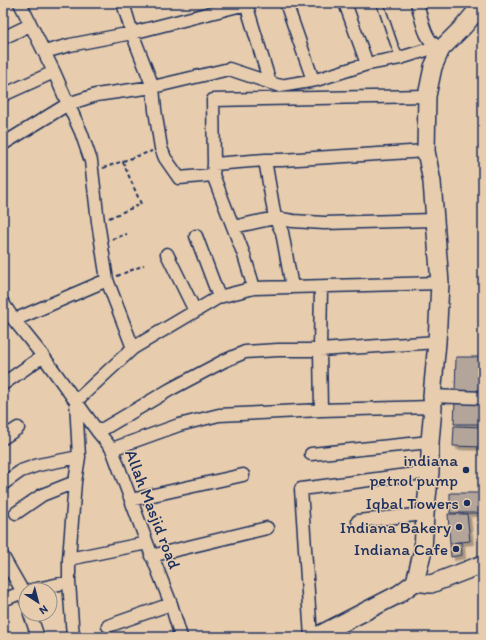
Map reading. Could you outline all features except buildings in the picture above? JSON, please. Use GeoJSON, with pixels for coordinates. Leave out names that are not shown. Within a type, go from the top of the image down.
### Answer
{"type":"FeatureCollection","features":[{"type":"Feature","properties":{"kind":"main road"},"geometry":{"type":"LineString","coordinates":[[318,636],[399,594],[415,582],[423,550],[425,514],[430,472],[432,402],[440,283],[432,182],[426,151],[427,96],[438,48],[483,3]]}},
{"type":"Feature","properties":{"kind":"main road"},"geometry":{"type":"LineString","coordinates":[[415,582],[431,584],[483,564]]}},
{"type":"Feature","properties":{"kind":"street"},"geometry":{"type":"LineString","coordinates":[[20,3],[54,72],[81,132],[91,161],[107,280],[133,348]]}},
{"type":"Feature","properties":{"kind":"street"},"geometry":{"type":"LineString","coordinates":[[123,3],[132,33],[152,87],[161,148],[165,158],[178,178],[214,169],[265,160],[426,151]]}},
{"type":"Feature","properties":{"kind":"street"},"geometry":{"type":"LineString","coordinates":[[286,3],[313,80]]}},
{"type":"Feature","properties":{"kind":"street"},"geometry":{"type":"LineString","coordinates":[[345,3],[367,64]]}},
{"type":"Feature","properties":{"kind":"street"},"geometry":{"type":"LineString","coordinates":[[417,3],[425,32],[438,48]]}},
{"type":"Feature","properties":{"kind":"street"},"geometry":{"type":"LineString","coordinates":[[44,52],[70,45],[132,33],[246,4],[270,83]]}},
{"type":"Feature","properties":{"kind":"street"},"geometry":{"type":"LineString","coordinates":[[3,38],[30,25]]}},
{"type":"Feature","properties":{"kind":"street"},"geometry":{"type":"LineString","coordinates":[[3,144],[68,104],[96,95],[152,87],[229,70],[280,86],[316,80],[367,64],[400,58],[438,48]]}},
{"type":"Feature","properties":{"kind":"street"},"geometry":{"type":"LineString","coordinates":[[3,95],[54,72]]}},
{"type":"Feature","properties":{"kind":"street"},"geometry":{"type":"LineString","coordinates":[[254,288],[214,169],[213,100],[427,96]]}},
{"type":"Feature","properties":{"kind":"street"},"geometry":{"type":"LineString","coordinates":[[265,160],[275,218],[282,232],[292,287]]}},
{"type":"Feature","properties":{"kind":"street"},"geometry":{"type":"LineString","coordinates":[[233,227],[275,218],[292,221],[324,223],[434,220]]}},
{"type":"Feature","properties":{"kind":"street"},"geometry":{"type":"LineString","coordinates":[[196,236],[219,297]]}},
{"type":"Feature","properties":{"kind":"street"},"geometry":{"type":"LineString","coordinates":[[167,254],[195,311]]}},
{"type":"Feature","properties":{"kind":"street"},"geometry":{"type":"LineString","coordinates":[[14,320],[107,280]]}},
{"type":"Feature","properties":{"kind":"street"},"geometry":{"type":"LineString","coordinates":[[73,637],[69,559],[75,482],[79,457],[76,401],[133,348],[219,297],[254,288],[440,283]]}},
{"type":"Feature","properties":{"kind":"street"},"geometry":{"type":"LineString","coordinates":[[321,287],[321,410]]}},
{"type":"Feature","properties":{"kind":"street","name":"Allah Masjid road"},"geometry":{"type":"LineString","coordinates":[[4,306],[112,449],[146,543],[171,604],[181,637]]}},
{"type":"Feature","properties":{"kind":"street"},"geometry":{"type":"LineString","coordinates":[[98,432],[191,378],[245,352],[320,350],[437,342]]}},
{"type":"Feature","properties":{"kind":"street"},"geometry":{"type":"LineString","coordinates":[[3,384],[43,356]]}},
{"type":"Feature","properties":{"kind":"street"},"geometry":{"type":"LineString","coordinates":[[112,449],[179,425],[219,415],[321,410],[483,398]]}},
{"type":"Feature","properties":{"kind":"street"},"geometry":{"type":"LineString","coordinates":[[3,438],[18,428]]}},
{"type":"Feature","properties":{"kind":"street"},"geometry":{"type":"LineString","coordinates":[[311,454],[430,442]]}},
{"type":"Feature","properties":{"kind":"street"},"geometry":{"type":"LineString","coordinates":[[3,484],[21,471],[32,467],[79,457]]}},
{"type":"Feature","properties":{"kind":"street"},"geometry":{"type":"LineString","coordinates":[[318,636],[301,489],[430,472]]}},
{"type":"Feature","properties":{"kind":"street"},"geometry":{"type":"LineString","coordinates":[[131,500],[242,474]]}},
{"type":"Feature","properties":{"kind":"street"},"geometry":{"type":"LineString","coordinates":[[16,513],[42,495],[75,482]]}},
{"type":"Feature","properties":{"kind":"street"},"geometry":{"type":"LineString","coordinates":[[358,521],[425,514]]}},
{"type":"Feature","properties":{"kind":"street"},"geometry":{"type":"LineString","coordinates":[[151,556],[267,528]]}},
{"type":"Feature","properties":{"kind":"street"},"geometry":{"type":"LineString","coordinates":[[69,559],[146,543]]}},
{"type":"Feature","properties":{"kind":"street"},"geometry":{"type":"LineString","coordinates":[[3,557],[20,582]]}},
{"type":"Feature","properties":{"kind":"street"},"geometry":{"type":"LineString","coordinates":[[58,585],[69,582]]}},
{"type":"Feature","properties":{"kind":"street"},"geometry":{"type":"LineString","coordinates":[[3,600],[18,596]]}},
{"type":"Feature","properties":{"kind":"street"},"geometry":{"type":"LineString","coordinates":[[108,626],[171,604]]}},
{"type":"Feature","properties":{"kind":"street"},"geometry":{"type":"LineString","coordinates":[[33,622],[38,637]]}},
{"type":"Feature","properties":{"kind":"lane"},"geometry":{"type":"LineString","coordinates":[[380,3],[400,58]]}},
{"type":"Feature","properties":{"kind":"path"},"geometry":{"type":"LineString","coordinates":[[92,172],[122,160],[161,148]]}},
{"type":"Feature","properties":{"kind":"path"},"geometry":{"type":"LineString","coordinates":[[98,222],[141,204],[122,160]]}},
{"type":"Feature","properties":{"kind":"path"},"geometry":{"type":"LineString","coordinates":[[101,243],[127,234]]}},
{"type":"Feature","properties":{"kind":"path"},"geometry":{"type":"LineString","coordinates":[[107,280],[144,265]]}},
{"type":"Feature","properties":{"kind":"place","name":"indiana petrol pump"},"geometry":{"type":"Point","coordinates":[466,470]}},
{"type":"Feature","properties":{"kind":"place","name":"Iqbal Towers"},"geometry":{"type":"Point","coordinates":[467,503]}},
{"type":"Feature","properties":{"kind":"place","name":"Indiana Bakery"},"geometry":{"type":"Point","coordinates":[459,527]}},
{"type":"Feature","properties":{"kind":"place","name":"Indiana Cafe"},"geometry":{"type":"Point","coordinates":[456,549]}}]}
